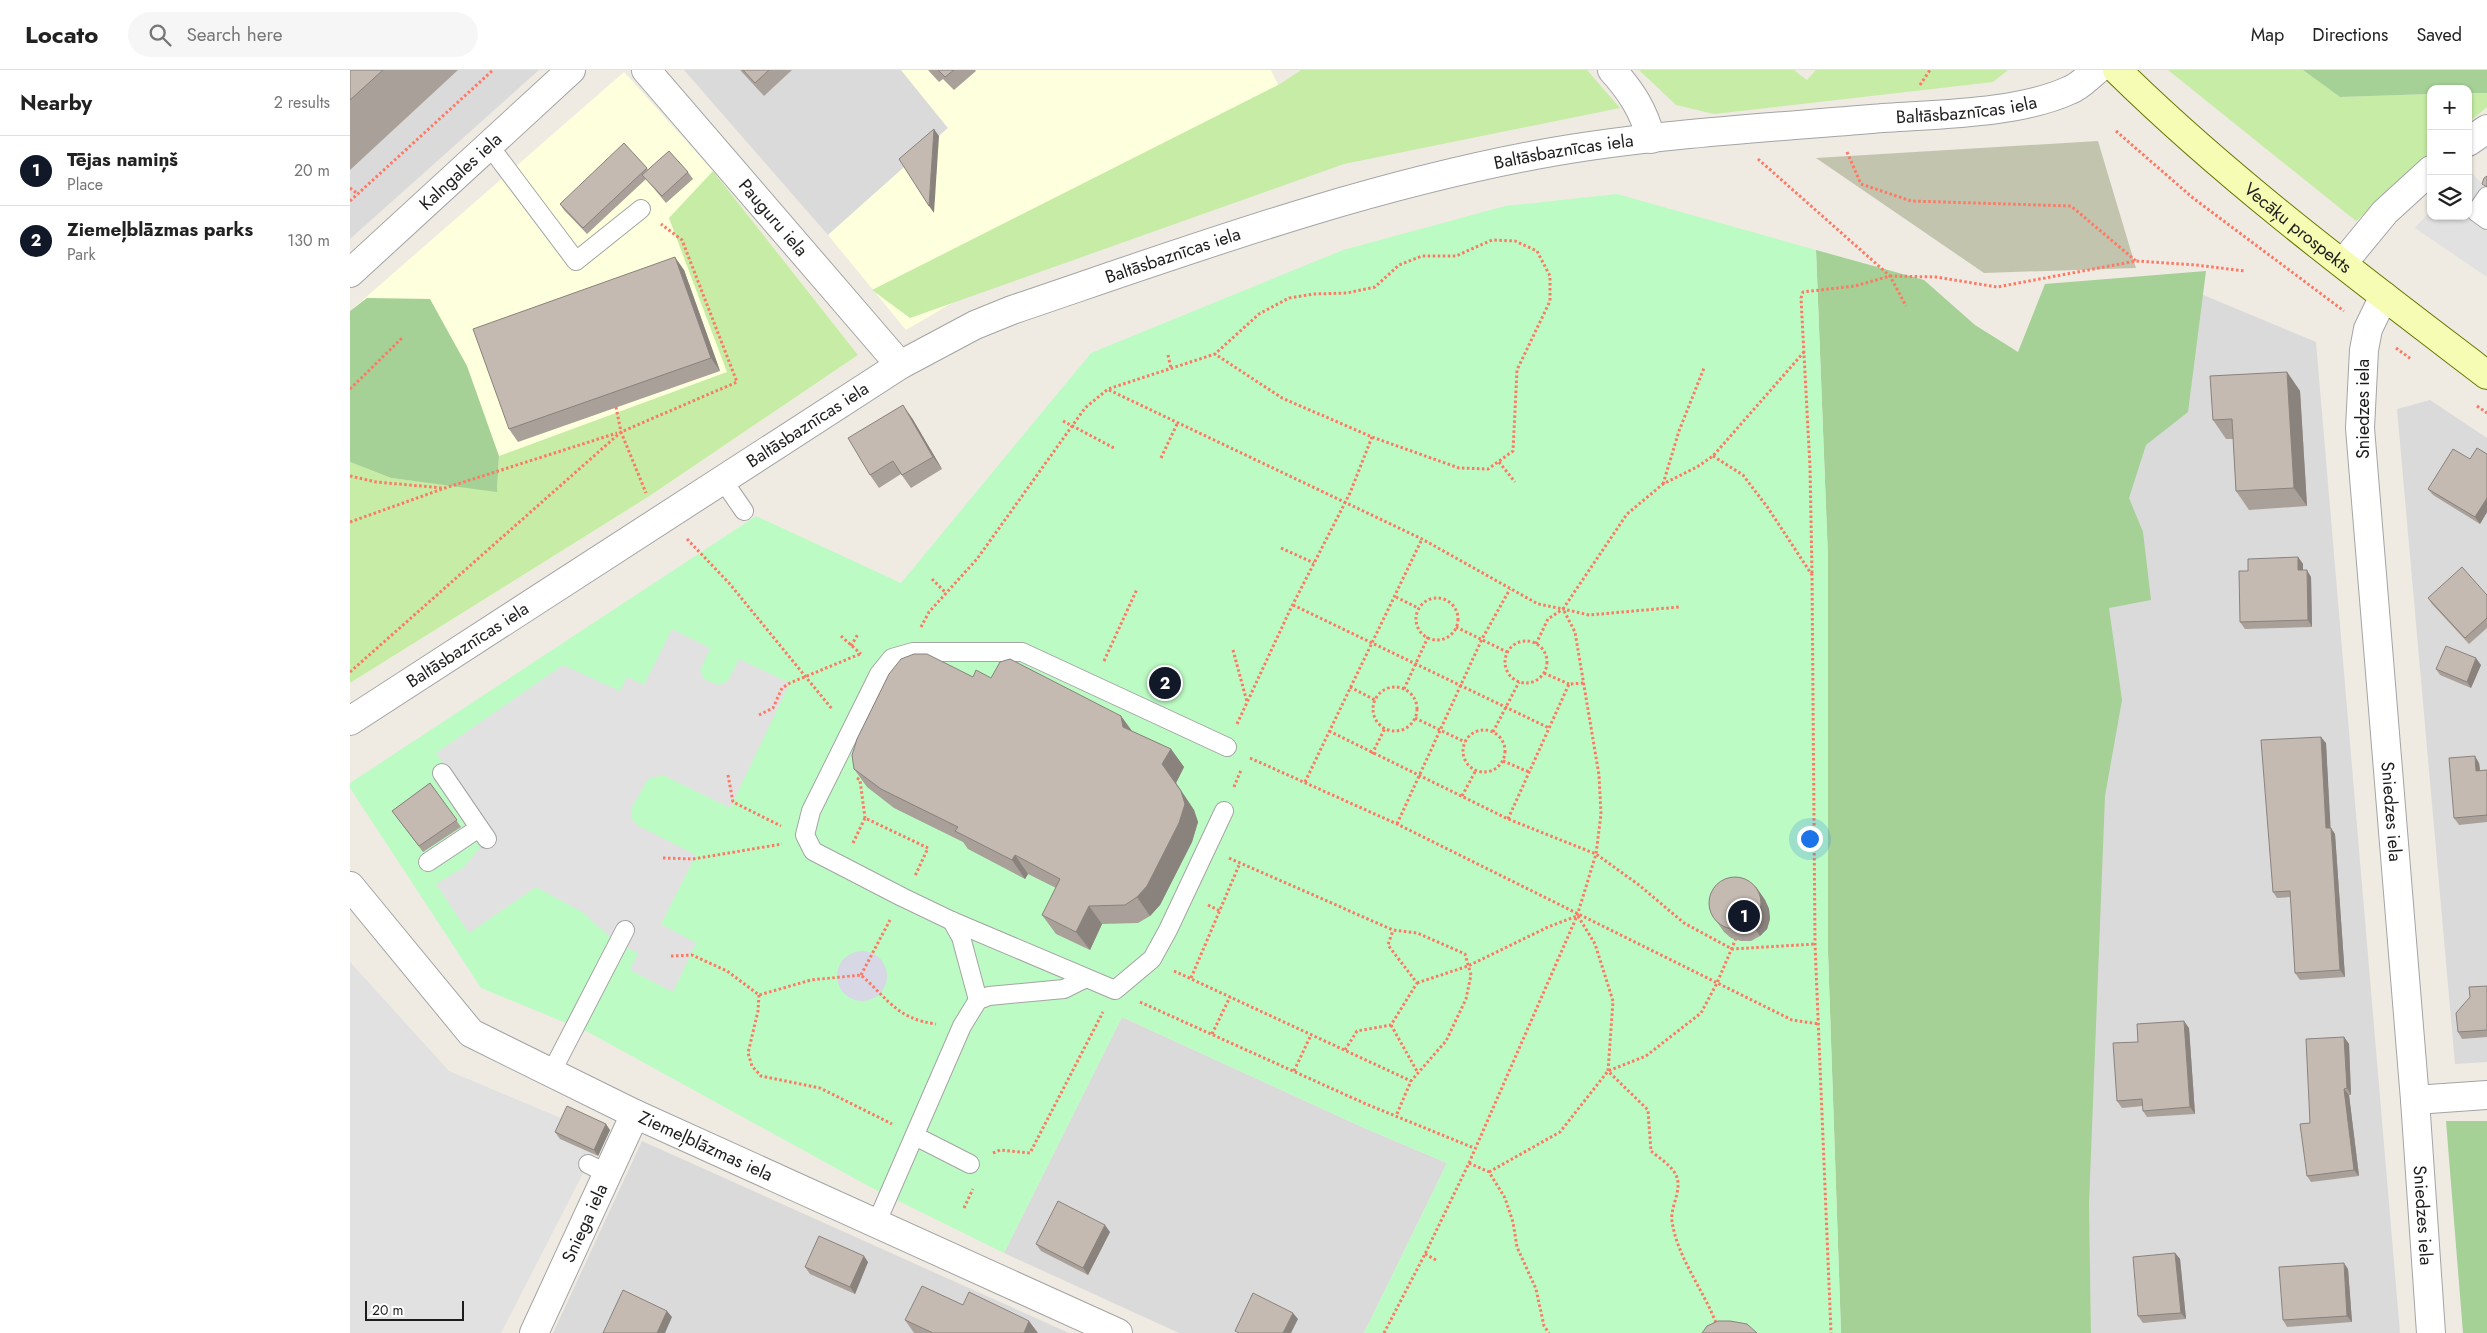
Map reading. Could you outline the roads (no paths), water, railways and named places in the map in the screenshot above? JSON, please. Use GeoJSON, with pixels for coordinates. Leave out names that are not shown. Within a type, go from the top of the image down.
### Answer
{"type":"FeatureCollection","features":[{"type":"Feature","properties":{"kind":"main road","name":"Vecāķu prospekts"},"geometry":{"type":"LineString","coordinates":[[2117,70],[2155,107],[2238,179],[2384,296],[2487,374]]}},
{"type":"Feature","properties":{"kind":"street","name":"Kalngales iela"},"geometry":{"type":"LineString","coordinates":[[350,273],[488,144],[571,70]]}},
{"type":"Feature","properties":{"kind":"street","name":"Pauguru iela"},"geometry":{"type":"LineString","coordinates":[[646,70],[900,365]]}},
{"type":"Feature","properties":{"kind":"street"},"geometry":{"type":"LineString","coordinates":[[1612,70],[1629,89],[1646,120],[1651,139]]}},
{"type":"Feature","properties":{"kind":"street","name":"Baltāsbaznīcas iela"},"geometry":{"type":"LineString","coordinates":[[350,720],[900,365],[975,325],[1012,310],[1336,202],[1405,184],[1552,152],[1651,139],[1726,130],[2003,108],[2049,99],[2073,89],[2097,70]]}},
{"type":"Feature","properties":{"kind":"street"},"geometry":{"type":"LineString","coordinates":[[2472,139],[2487,129]]}},
{"type":"Feature","properties":{"kind":"street"},"geometry":{"type":"LineString","coordinates":[[2343,263],[2385,212],[2427,174]]}},
{"type":"Feature","properties":{"kind":"street","name":"Sniedzes iela"},"geometry":{"type":"LineString","coordinates":[[2384,296],[2368,329],[2360,387],[2360,428],[2415,1100],[2432,1333]]}},
{"type":"Feature","properties":{"kind":"street","name":"Ziemeļblāzmas iela"},"geometry":{"type":"LineString","coordinates":[[350,886],[471,1032],[635,1114],[1118,1333]]}},
{"type":"Feature","properties":{"kind":"street"},"geometry":{"type":"LineString","coordinates":[[2415,1100],[2487,1095]]}},
{"type":"Feature","properties":{"kind":"street","name":"Sniega iela"},"geometry":{"type":"LineString","coordinates":[[534,1333],[598,1169],[635,1114]]}},
{"type":"Feature","properties":{"kind":"lane"},"geometry":{"type":"LineString","coordinates":[[488,144],[576,261],[641,210]]}},
{"type":"Feature","properties":{"kind":"lane"},"geometry":{"type":"LineString","coordinates":[[2487,196],[2476,212],[2487,220]]}},
{"type":"Feature","properties":{"kind":"lane"},"geometry":{"type":"LineString","coordinates":[[722,479],[744,511]]}},
{"type":"Feature","properties":{"kind":"lane"},"geometry":{"type":"LineString","coordinates":[[1224,811],[1168,930],[1152,959],[1114,990],[952,921],[902,897],[813,851],[804,836],[811,811],[879,674],[892,658],[914,652],[1022,652],[1227,747]]}},
{"type":"Feature","properties":{"kind":"lane"},"geometry":{"type":"LineString","coordinates":[[428,862],[483,833],[442,772]]}},
{"type":"Feature","properties":{"kind":"lane"},"geometry":{"type":"LineString","coordinates":[[952,921],[961,937],[978,1000]]}},
{"type":"Feature","properties":{"kind":"lane"},"geometry":{"type":"LineString","coordinates":[[552,1073],[625,930]]}},
{"type":"Feature","properties":{"kind":"lane"},"geometry":{"type":"LineString","coordinates":[[876,1224],[962,1026],[978,1000],[989,996],[1064,989],[1086,978]]}},
{"type":"Feature","properties":{"kind":"lane"},"geometry":{"type":"LineString","coordinates":[[915,1136],[970,1164]]}},
{"type":"Feature","properties":{"kind":"place","name":"Ziemeļblāzmas parks"},"geometry":{"type":"Point","coordinates":[1165,683]}},
{"type":"Feature","properties":{"kind":"place","name":"Tējas namiņš"},"geometry":{"type":"Point","coordinates":[1744,916]}}]}
